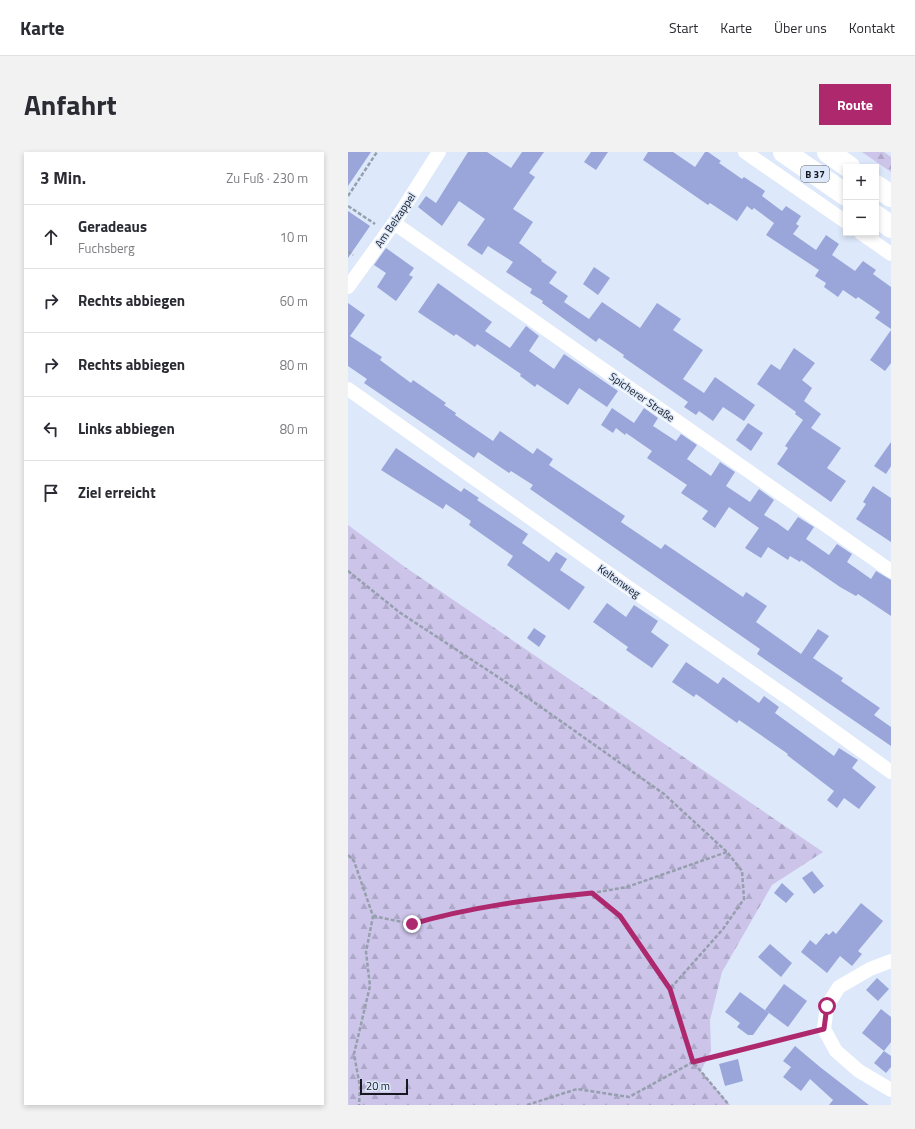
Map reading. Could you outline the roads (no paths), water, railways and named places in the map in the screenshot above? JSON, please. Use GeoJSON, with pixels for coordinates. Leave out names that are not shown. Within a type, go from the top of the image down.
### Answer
{"type":"FeatureCollection","features":[{"type":"Feature","properties":{"kind":"main road","name":"B 37"},"geometry":{"type":"LineString","coordinates":[[784,152],[843,193]]}},
{"type":"Feature","properties":{"kind":"main road","name":"B 37"},"geometry":{"type":"LineString","coordinates":[[828,152],[845,164]]}},
{"type":"Feature","properties":{"kind":"main road"},"geometry":{"type":"LineString","coordinates":[[879,188],[891,196]]}},
{"type":"Feature","properties":{"kind":"main road"},"geometry":{"type":"LineString","coordinates":[[879,218],[891,227]]}},
{"type":"Feature","properties":{"kind":"street","name":"Am Belzappel"},"geometry":{"type":"LineString","coordinates":[[348,287],[394,223],[439,152]]}},
{"type":"Feature","properties":{"kind":"street"},"geometry":{"type":"LineString","coordinates":[[745,152],[843,220]]}},
{"type":"Feature","properties":{"kind":"street","name":"Spicherer Straße"},"geometry":{"type":"LineString","coordinates":[[394,223],[891,571]]}},
{"type":"Feature","properties":{"kind":"street"},"geometry":{"type":"LineString","coordinates":[[865,236],[891,254]]}},
{"type":"Feature","properties":{"kind":"street","name":"Keltenweg"},"geometry":{"type":"LineString","coordinates":[[348,389],[891,772]]}},
{"type":"Feature","properties":{"kind":"street"},"geometry":{"type":"LineString","coordinates":[[891,961],[870,969],[839,987],[827,1006],[824,1029],[836,1051],[859,1071],[891,1090]]}}]}
